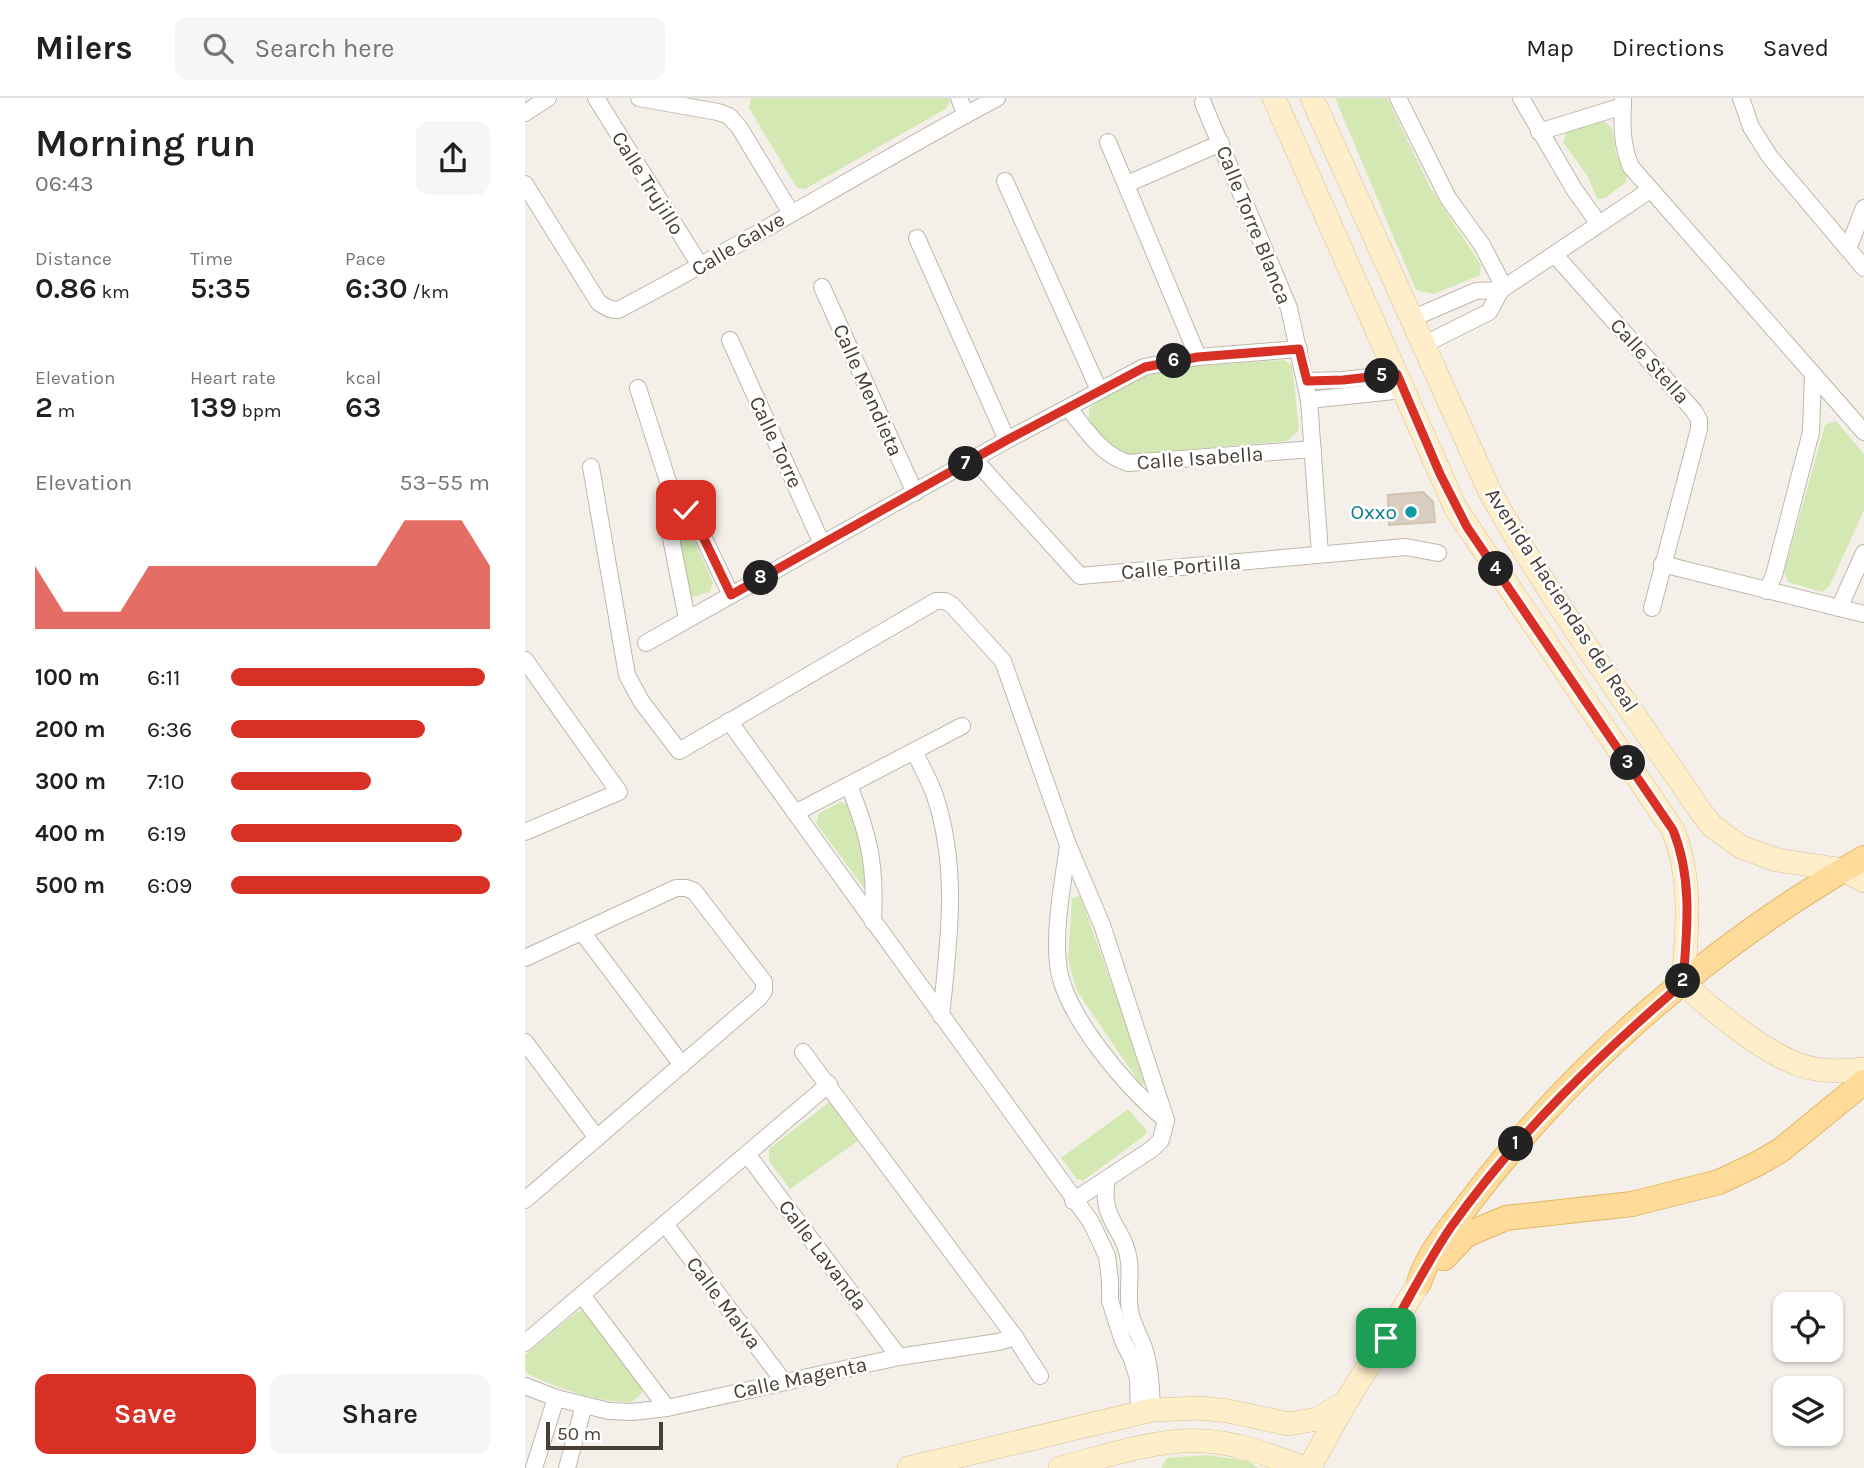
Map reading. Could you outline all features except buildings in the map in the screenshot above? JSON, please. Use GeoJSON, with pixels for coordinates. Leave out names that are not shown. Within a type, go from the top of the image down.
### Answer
{"type":"FeatureCollection","features":[{"type":"Feature","properties":{"kind":"main road","name":"Avenida Haciendas del Real"},"geometry":{"type":"LineString","coordinates":[[1274,98],[1457,509],[1673,830],[1679,844],[1688,898],[1683,983]]}},
{"type":"Feature","properties":{"kind":"main road","name":"Avenida Haciendas del Real"},"geometry":{"type":"LineString","coordinates":[[1313,98],[1489,490],[1567,614],[1712,826],[1741,847],[1777,860],[1857,870]]}},
{"type":"Feature","properties":{"kind":"main road"},"geometry":{"type":"LineString","coordinates":[[1303,158],[1334,145]]}},
{"type":"Feature","properties":{"kind":"main road"},"geometry":{"type":"LineString","coordinates":[[1539,632],[1567,614]]}},
{"type":"Feature","properties":{"kind":"main road"},"geometry":{"type":"LineString","coordinates":[[1060,1468],[1183,1441],[1214,1442],[1245,1448],[1306,1468],[1419,1283],[1423,1270],[1506,1154],[1611,1045],[1683,983],[1763,923],[1857,870]]}},
{"type":"Feature","properties":{"kind":"main road"},"geometry":{"type":"LineString","coordinates":[[1683,983],[1742,1033],[1794,1063],[1831,1071],[1864,1069]]}},
{"type":"Feature","properties":{"kind":"main road"},"geometry":{"type":"LineString","coordinates":[[1419,1283],[1431,1274],[1466,1235],[1506,1218],[1632,1204],[1719,1181],[1757,1164],[1781,1150],[1864,1082]]}},
{"type":"Feature","properties":{"kind":"main road"},"geometry":{"type":"LineString","coordinates":[[909,1468],[1146,1411],[1200,1408],[1289,1424],[1317,1419],[1346,1402]]}},
{"type":"Feature","properties":{"kind":"street"},"geometry":{"type":"LineString","coordinates":[[525,113],[548,98]]}},
{"type":"Feature","properties":{"kind":"street","name":"Calle Trujillo"},"geometry":{"type":"LineString","coordinates":[[596,98],[701,267]]}},
{"type":"Feature","properties":{"kind":"street"},"geometry":{"type":"LineString","coordinates":[[639,98],[729,116],[739,127],[791,213]]}},
{"type":"Feature","properties":{"kind":"street"},"geometry":{"type":"LineString","coordinates":[[959,98],[966,115]]}},
{"type":"Feature","properties":{"kind":"street","name":"Calle Galve"},"geometry":{"type":"LineString","coordinates":[[525,184],[599,303],[618,310],[701,267],[791,213],[997,98]]}},
{"type":"Feature","properties":{"kind":"street"},"geometry":{"type":"LineString","coordinates":[[1398,98],[1448,198],[1482,245],[1502,289]]}},
{"type":"Feature","properties":{"kind":"street"},"geometry":{"type":"LineString","coordinates":[[1521,98],[1539,132],[1599,224]]}},
{"type":"Feature","properties":{"kind":"street"},"geometry":{"type":"LineString","coordinates":[[1741,98],[1751,127],[1770,157],[1864,268]]}},
{"type":"Feature","properties":{"kind":"street"},"geometry":{"type":"LineString","coordinates":[[1539,132],[1623,102],[1624,152],[1631,167],[1864,432]]}},
{"type":"Feature","properties":{"kind":"street","name":"Calle Torre Blanca"},"geometry":{"type":"LineString","coordinates":[[1203,103],[1283,290],[1299,349]]}},
{"type":"Feature","properties":{"kind":"street"},"geometry":{"type":"LineString","coordinates":[[1108,142],[1198,357]]}},
{"type":"Feature","properties":{"kind":"street"},"geometry":{"type":"LineString","coordinates":[[1127,184],[1221,143]]}},
{"type":"Feature","properties":{"kind":"street"},"geometry":{"type":"LineString","coordinates":[[1005,181],[1099,390]]}},
{"type":"Feature","properties":{"kind":"street"},"geometry":{"type":"LineString","coordinates":[[1423,345],[1489,312],[1502,289],[1650,190]]}},
{"type":"Feature","properties":{"kind":"street"},"geometry":{"type":"LineString","coordinates":[[1848,249],[1864,208]]}},
{"type":"Feature","properties":{"kind":"street"},"geometry":{"type":"LineString","coordinates":[[917,238],[1007,440]]}},
{"type":"Feature","properties":{"kind":"street","name":"Calle Stella"},"geometry":{"type":"LineString","coordinates":[[1555,255],[1695,411],[1699,420],[1699,429],[1652,608]]}},
{"type":"Feature","properties":{"kind":"street","name":"Calle Mendieta"},"geometry":{"type":"LineString","coordinates":[[822,287],[915,493]]}},
{"type":"Feature","properties":{"kind":"street"},"geometry":{"type":"LineString","coordinates":[[1411,319],[1476,290],[1502,289]]}},
{"type":"Feature","properties":{"kind":"street"},"geometry":{"type":"LineString","coordinates":[[1453,301],[1464,324]]}},
{"type":"Feature","properties":{"kind":"street","name":"Calle Torre"},"geometry":{"type":"LineString","coordinates":[[730,340],[822,544]]}},
{"type":"Feature","properties":{"kind":"street"},"geometry":{"type":"LineString","coordinates":[[646,643],[1099,390],[1155,364],[1198,357],[1299,349],[1309,400],[1320,554]]}},
{"type":"Feature","properties":{"kind":"street"},"geometry":{"type":"LineString","coordinates":[[1767,591],[1775,575],[1811,432],[1813,374]]}},
{"type":"Feature","properties":{"kind":"street"},"geometry":{"type":"LineString","coordinates":[[1307,381],[1365,386]]}},
{"type":"Feature","properties":{"kind":"street"},"geometry":{"type":"LineString","coordinates":[[1309,400],[1365,386],[1400,382]]}},
{"type":"Feature","properties":{"kind":"street"},"geometry":{"type":"LineString","coordinates":[[638,388],[673,497],[669,528],[687,619]]}},
{"type":"Feature","properties":{"kind":"street","name":"Calle Isabella"},"geometry":{"type":"LineString","coordinates":[[1068,408],[1102,449],[1112,458],[1128,463],[1313,449]]}},
{"type":"Feature","properties":{"kind":"street","name":"Calle Portilla"},"geometry":{"type":"LineString","coordinates":[[975,459],[1080,576],[1406,547],[1438,553]]}},
{"type":"Feature","properties":{"kind":"street"},"geometry":{"type":"LineString","coordinates":[[591,467],[627,675],[633,689],[678,751],[936,601],[945,601],[952,605],[1003,661],[1068,845],[1102,925],[1165,1120],[1161,1140],[1153,1149],[1073,1201]]}},
{"type":"Feature","properties":{"kind":"street"},"geometry":{"type":"LineString","coordinates":[[673,497],[695,520],[731,595]]}},
{"type":"Feature","properties":{"kind":"street"},"geometry":{"type":"LineString","coordinates":[[1839,608],[1864,553]]}},
{"type":"Feature","properties":{"kind":"street"},"geometry":{"type":"LineString","coordinates":[[1662,564],[1864,614]]}},
{"type":"Feature","properties":{"kind":"street"},"geometry":{"type":"LineString","coordinates":[[525,660],[619,792],[525,832]]}},
{"type":"Feature","properties":{"kind":"street"},"geometry":{"type":"LineString","coordinates":[[729,721],[1073,1201],[1091,1222],[1107,1256],[1110,1301],[1138,1379],[1146,1411]]}},
{"type":"Feature","properties":{"kind":"street"},"geometry":{"type":"LineString","coordinates":[[795,813],[962,726]]}},
{"type":"Feature","properties":{"kind":"street"},"geometry":{"type":"LineString","coordinates":[[914,751],[934,794],[948,850],[952,894],[941,1016]]}},
{"type":"Feature","properties":{"kind":"street"},"geometry":{"type":"LineString","coordinates":[[849,786],[864,822],[871,851],[875,884],[873,922]]}},
{"type":"Feature","properties":{"kind":"street"},"geometry":{"type":"LineString","coordinates":[[1068,845],[1057,962],[1062,986],[1071,1008],[1084,1027],[1140,1099],[1165,1120]]}},
{"type":"Feature","properties":{"kind":"street"},"geometry":{"type":"LineString","coordinates":[[525,958],[677,888],[686,888],[694,891],[764,982],[764,991],[759,998],[525,1200]]}},
{"type":"Feature","properties":{"kind":"street"},"geometry":{"type":"LineString","coordinates":[[582,932],[681,1065]]}},
{"type":"Feature","properties":{"kind":"street"},"geometry":{"type":"LineString","coordinates":[[525,1042],[597,1138]]}},
{"type":"Feature","properties":{"kind":"street"},"geometry":{"type":"LineString","coordinates":[[803,1052],[1015,1337],[1039,1376]]}},
{"type":"Feature","properties":{"kind":"street"},"geometry":{"type":"LineString","coordinates":[[525,1343],[829,1084]]}},
{"type":"Feature","properties":{"kind":"street","name":"Calle Lavanda"},"geometry":{"type":"LineString","coordinates":[[747,1154],[899,1357]]}},
{"type":"Feature","properties":{"kind":"street"},"geometry":{"type":"LineString","coordinates":[[1107,1180],[1104,1194],[1106,1206],[1124,1244],[1129,1262],[1128,1295],[1131,1314],[1150,1372],[1146,1411]]}},
{"type":"Feature","properties":{"kind":"street","name":"Calle Malva"},"geometry":{"type":"LineString","coordinates":[[665,1224],[784,1382]]}},
{"type":"Feature","properties":{"kind":"street"},"geometry":{"type":"LineString","coordinates":[[582,1295],[667,1408]]}},
{"type":"Feature","properties":{"kind":"street","name":"Calle Magenta"},"geometry":{"type":"LineString","coordinates":[[525,1386],[555,1398],[609,1411],[632,1412],[667,1408],[899,1357],[1015,1337]]}},
{"type":"Feature","properties":{"kind":"street"},"geometry":{"type":"LineString","coordinates":[[534,1468],[555,1398]]}},
{"type":"Feature","properties":{"kind":"street"},"geometry":{"type":"LineString","coordinates":[[567,1468],[584,1405]]}},
{"type":"Feature","properties":{"kind":"green space"},"geometry":{"type":"Polygon","coordinates":[[[751,98],[949,98],[950,101],[947,108],[805,189],[797,188],[749,108],[751,98]]]}},
{"type":"Feature","properties":{"kind":"green space"},"geometry":{"type":"Polygon","coordinates":[[[1335,98],[1387,98],[1431,189],[1481,265],[1480,275],[1434,294],[1416,290],[1335,98]]]}},
{"type":"Feature","properties":{"kind":"green space"},"geometry":{"type":"Polygon","coordinates":[[[1604,121],[1612,128],[1616,153],[1627,174],[1626,182],[1605,198],[1597,199],[1588,177],[1563,142],[1567,131],[1604,121]]]}},
{"type":"Feature","properties":{"kind":"green space"},"geometry":{"type":"Polygon","coordinates":[[[1284,360],[1292,365],[1299,430],[1287,441],[1125,455],[1115,449],[1089,422],[1089,409],[1097,402],[1122,386],[1159,369],[1284,360]]]}},
{"type":"Feature","properties":{"kind":"green space"},"geometry":{"type":"Polygon","coordinates":[[[1836,421],[1864,454],[1864,510],[1829,587],[1822,592],[1788,582],[1784,572],[1825,425],[1836,421]]]}},
{"type":"Feature","properties":{"kind":"green space"},"geometry":{"type":"Polygon","coordinates":[[[677,517],[684,520],[713,582],[710,592],[692,597],[686,589],[674,522],[677,517]]]}},
{"type":"Feature","properties":{"kind":"green space"},"geometry":{"type":"Polygon","coordinates":[[[841,802],[849,805],[864,840],[870,884],[864,888],[816,823],[819,813],[841,802]]]}},
{"type":"Feature","properties":{"kind":"green space"},"geometry":{"type":"Polygon","coordinates":[[[1080,896],[1147,1083],[1141,1085],[1077,991],[1068,960],[1072,899],[1080,896]]]}},
{"type":"Feature","properties":{"kind":"green space"},"geometry":{"type":"Polygon","coordinates":[[[828,1103],[836,1103],[862,1138],[790,1189],[769,1161],[769,1149],[828,1103]]]}},
{"type":"Feature","properties":{"kind":"green space"},"geometry":{"type":"Polygon","coordinates":[[[1128,1109],[1147,1131],[1144,1136],[1084,1180],[1077,1179],[1061,1158],[1128,1109]]]}},
{"type":"Feature","properties":{"kind":"green space"},"geometry":{"type":"Polygon","coordinates":[[[584,1311],[593,1316],[642,1386],[642,1393],[632,1402],[579,1394],[528,1374],[525,1369],[525,1355],[577,1312],[584,1311]]]}},
{"type":"Feature","properties":{"kind":"green space"},"geometry":{"type":"Polygon","coordinates":[[[1207,1455],[1248,1461],[1258,1468],[1161,1468],[1167,1458],[1207,1455]]]}},
{"type":"Feature","properties":{"kind":"place","name":"Oxxo"},"geometry":{"type":"Point","coordinates":[1411,512]}},
{"type":"Feature","properties":{"kind":"route"},"geometry":{"type":"LineString","coordinates":[[686,510],[695,520],[731,595],[1007,440],[1145,367],[1198,357],[1299,349],[1307,381],[1397,374],[1440,474],[1467,527],[1673,830],[1679,844],[1687,887],[1688,920],[1683,983],[1611,1045],[1506,1154],[1432,1256],[1386,1338]]}}]}
